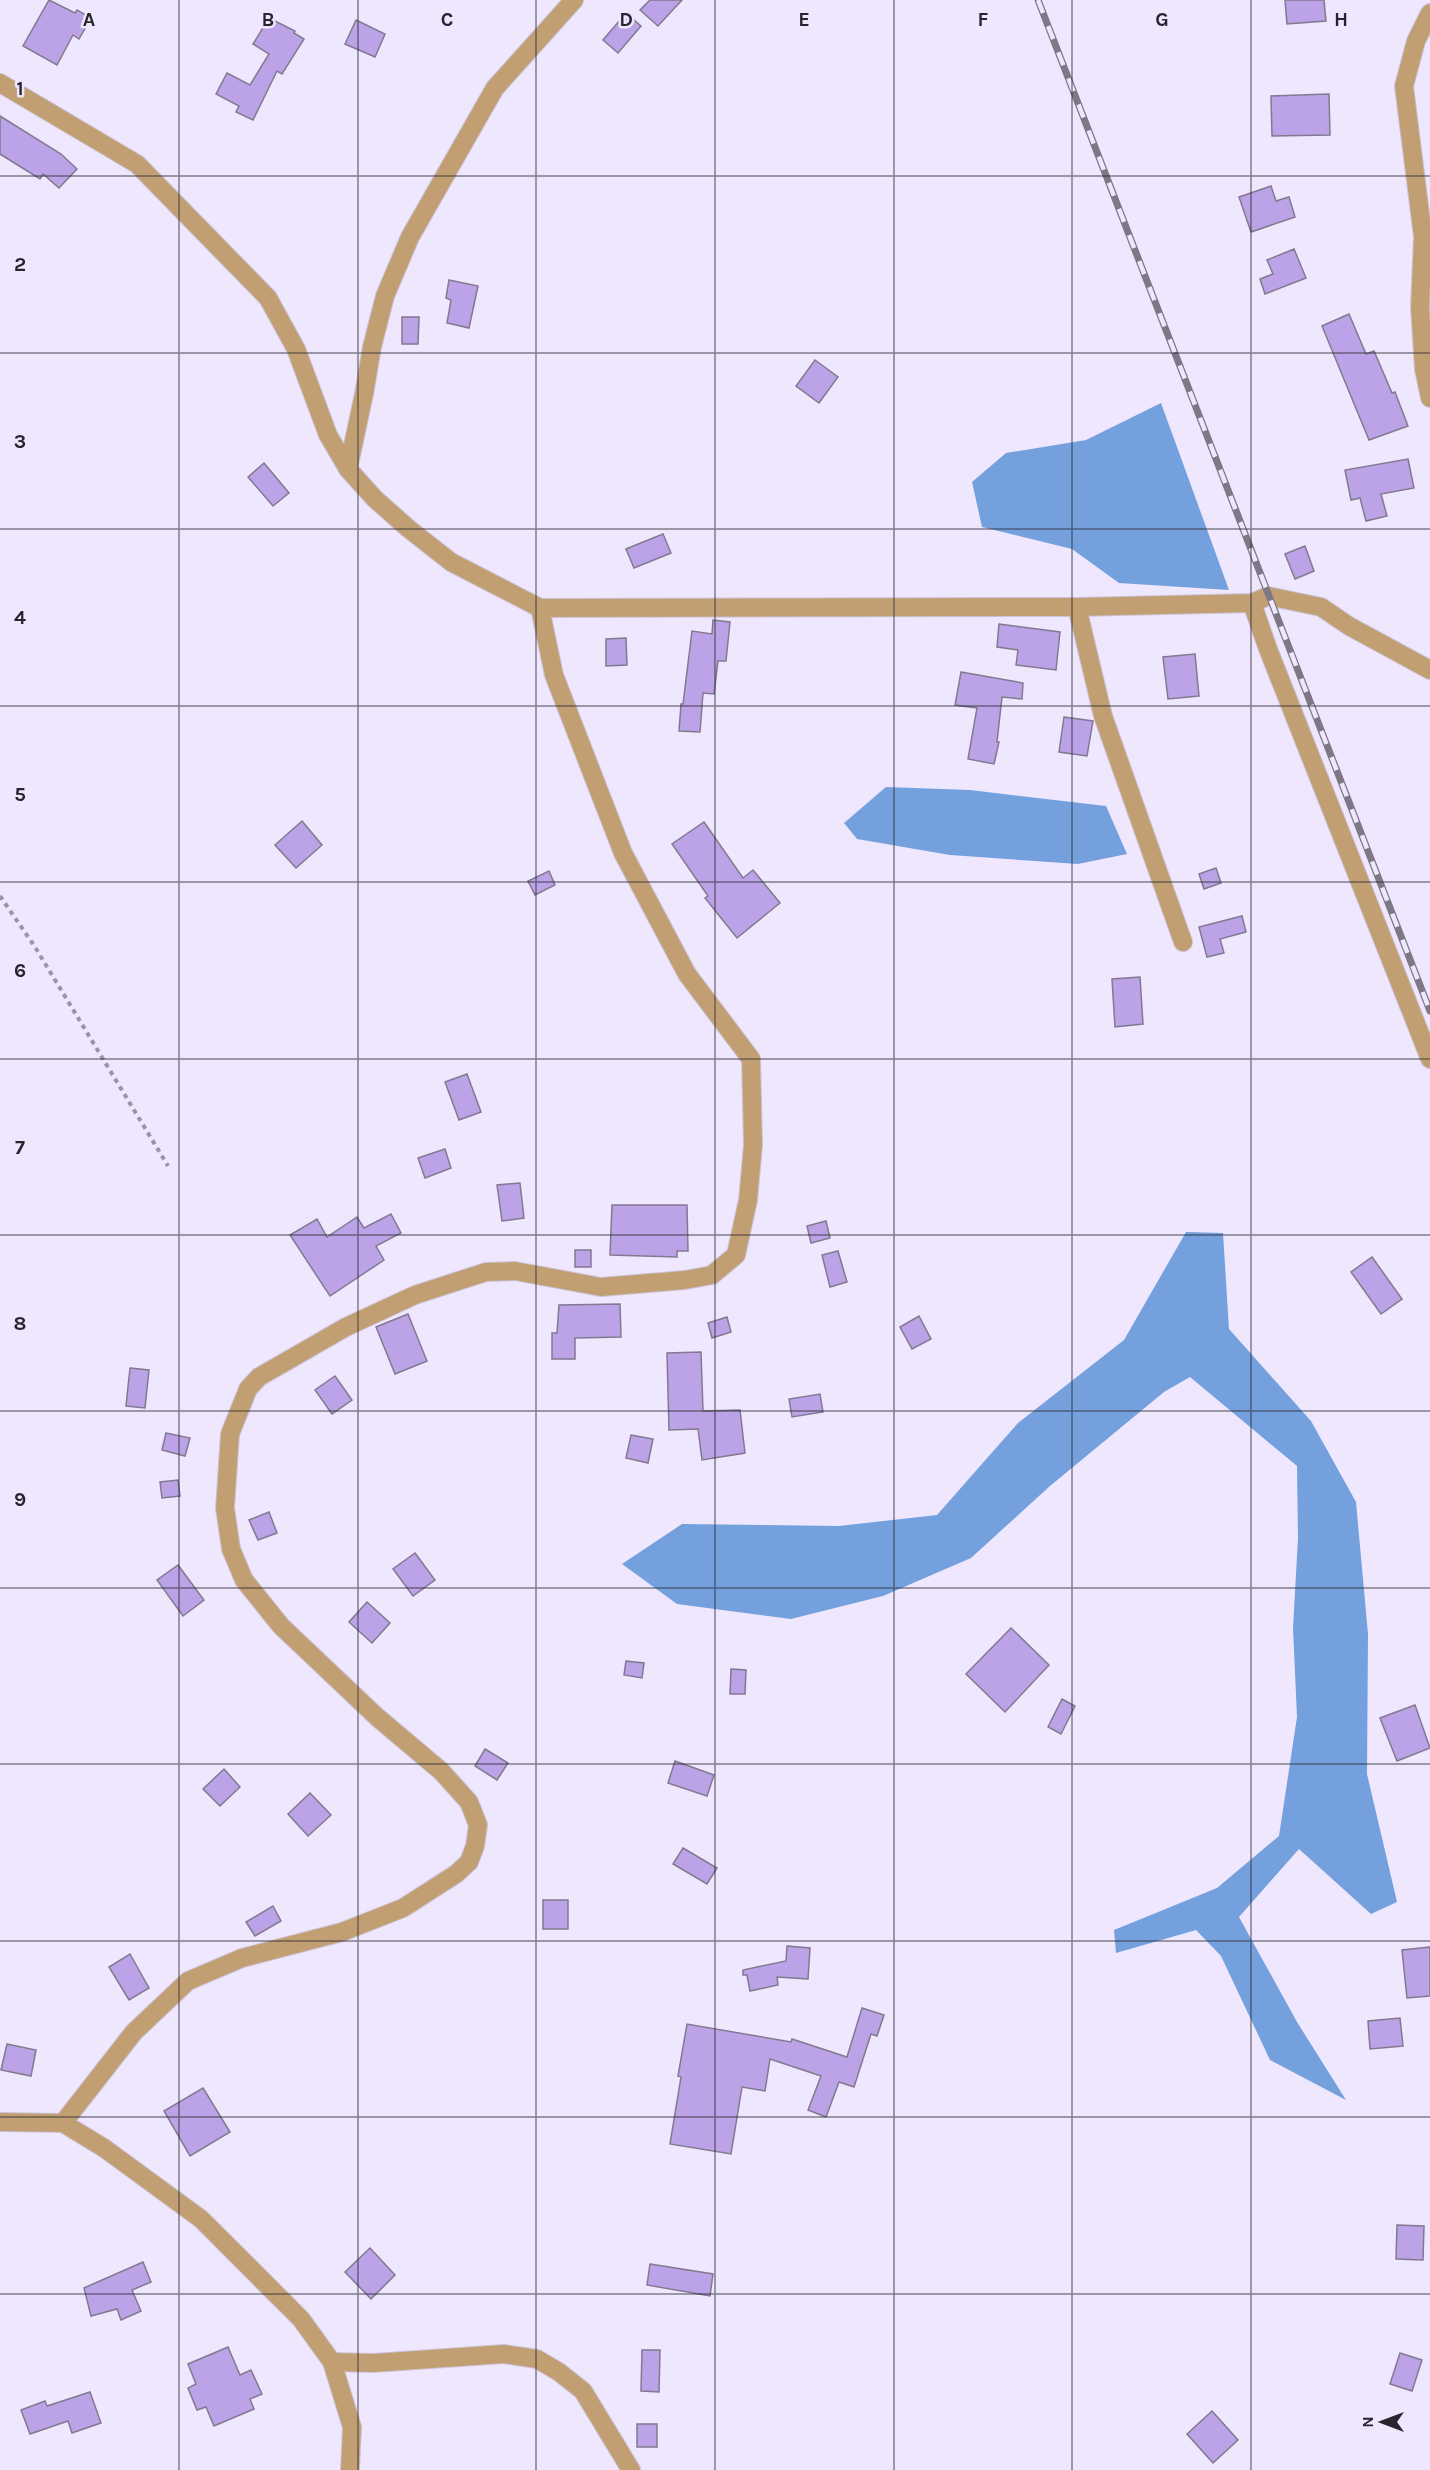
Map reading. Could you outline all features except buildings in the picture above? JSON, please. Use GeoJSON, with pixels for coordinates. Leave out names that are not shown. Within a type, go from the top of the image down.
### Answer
{"type":"FeatureCollection","features":[{"type":"Feature","properties":{"kind":"street"},"geometry":{"type":"LineString","coordinates":[[348,468],[372,347],[385,296],[410,237],[495,88],[574,0]]}},
{"type":"Feature","properties":{"kind":"street"},"geometry":{"type":"LineString","coordinates":[[1430,13],[1416,40],[1404,86],[1423,237],[1420,307],[1424,369],[1430,398]]}},
{"type":"Feature","properties":{"kind":"street"},"geometry":{"type":"LineString","coordinates":[[0,83],[137,164],[268,298],[296,349],[328,435],[348,468],[375,499],[451,562],[540,608],[1077,607],[1252,603],[1268,596],[1321,607],[1349,626],[1429,670]]}},
{"type":"Feature","properties":{"kind":"street"},"geometry":{"type":"LineString","coordinates":[[1424,369],[1430,337]]}},
{"type":"Feature","properties":{"kind":"street"},"geometry":{"type":"LineString","coordinates":[[1252,603],[1268,649],[1430,1059]]}},
{"type":"Feature","properties":{"kind":"street"},"geometry":{"type":"LineString","coordinates":[[1077,607],[1102,716],[1183,942]]}},
{"type":"Feature","properties":{"kind":"street"},"geometry":{"type":"LineString","coordinates":[[63,2123],[134,2032],[188,1981],[242,1958],[342,1932],[404,1908],[456,1874],[469,1862],[475,1846],[478,1825],[469,1802],[441,1771],[377,1717],[281,1626],[244,1580],[231,1549],[225,1508],[230,1434],[248,1389],[260,1377],[346,1327],[415,1295],[486,1272],[515,1271],[602,1287],[685,1280],[712,1275],[736,1255],[748,1200],[753,1145],[751,1059],[687,974],[623,853],[554,675],[540,608]]}},
{"type":"Feature","properties":{"kind":"street"},"geometry":{"type":"LineString","coordinates":[[0,2122],[63,2123],[104,2148],[201,2219],[301,2319],[332,2362],[352,2427],[350,2470]]}},
{"type":"Feature","properties":{"kind":"street"},"geometry":{"type":"LineString","coordinates":[[332,2362],[373,2363],[504,2354],[537,2359],[559,2372],[583,2391],[631,2470]]}},
{"type":"Feature","properties":{"kind":"path"},"geometry":{"type":"LineString","coordinates":[[0,896],[35,947],[168,1166]]}},
{"type":"Feature","properties":{"kind":"water"},"geometry":{"type":"Polygon","coordinates":[[[1161,403],[1229,590],[1119,583],[1072,549],[982,527],[972,482],[1006,453],[1086,440],[1161,403]]]}},
{"type":"Feature","properties":{"kind":"water"},"geometry":{"type":"Polygon","coordinates":[[[886,787],[970,790],[1106,806],[1127,854],[1078,864],[950,855],[857,839],[844,823],[886,787]]]}},
{"type":"Feature","properties":{"kind":"water"},"geometry":{"type":"Polygon","coordinates":[[[1186,1232],[1223,1233],[1229,1329],[1311,1421],[1356,1502],[1368,1634],[1367,1774],[1397,1902],[1371,1914],[1299,1849],[1239,1917],[1297,2022],[1346,2100],[1270,2060],[1221,1956],[1196,1930],[1116,1953],[1114,1930],[1217,1888],[1279,1836],[1297,1717],[1293,1628],[1298,1538],[1297,1466],[1190,1377],[1164,1392],[1050,1486],[971,1558],[883,1596],[791,1619],[677,1604],[622,1564],[682,1524],[839,1526],[937,1515],[1018,1423],[1124,1340],[1186,1232]]]}},
{"type":"Feature","properties":{"kind":"railway"},"geometry":{"type":"LineString","coordinates":[[1038,0],[1430,1011]]}}]}
